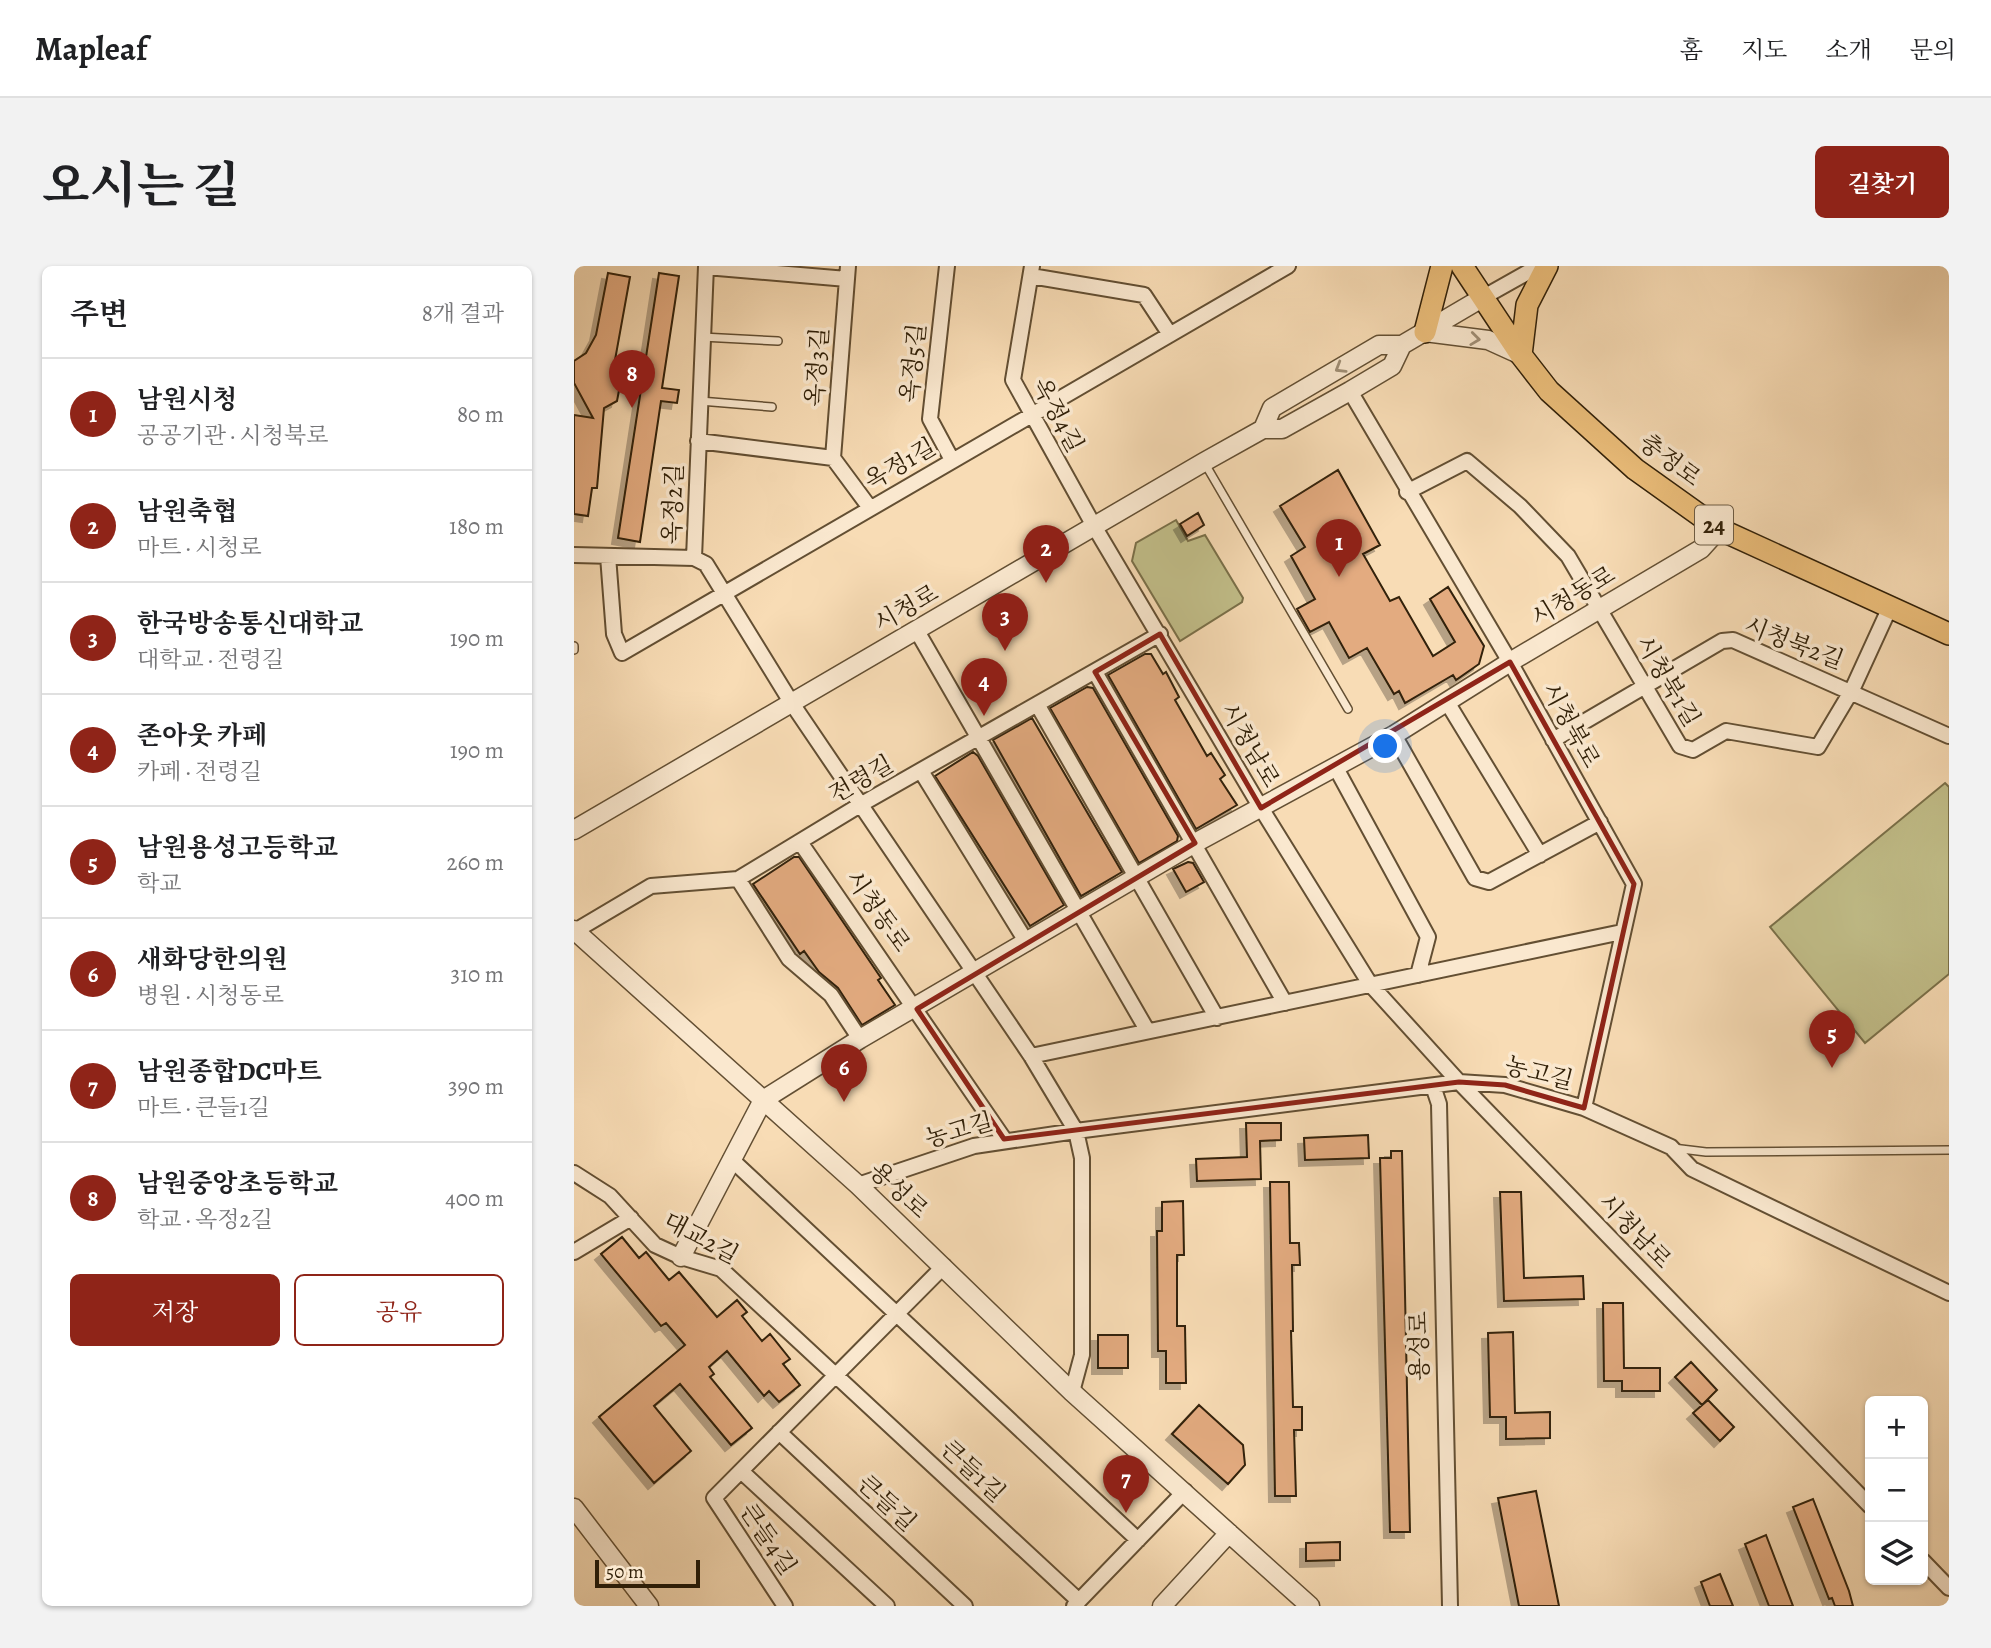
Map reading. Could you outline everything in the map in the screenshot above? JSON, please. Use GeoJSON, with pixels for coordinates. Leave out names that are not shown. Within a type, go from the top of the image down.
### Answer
{"type":"FeatureCollection","features":[{"type":"Feature","properties":{"kind":"main road"},"geometry":{"type":"LineString","coordinates":[[1426,332],[1442,266]]}},
{"type":"Feature","properties":{"kind":"main road","name":"충정로"},"geometry":{"type":"LineString","coordinates":[[1462,266],[1521,355],[1549,391],[1635,469],[1719,528],[1949,634]]}},
{"type":"Feature","properties":{"kind":"main road"},"geometry":{"type":"LineString","coordinates":[[1521,355],[1527,305],[1547,266]]}},
{"type":"Feature","properties":{"kind":"street","name":"옥정5길"},"geometry":{"type":"LineString","coordinates":[[947,266],[930,419],[952,460]]}},
{"type":"Feature","properties":{"kind":"street","name":"옥정1길"},"geometry":{"type":"LineString","coordinates":[[608,556],[614,634],[622,653],[1288,266]]}},
{"type":"Feature","properties":{"kind":"street"},"geometry":{"type":"LineString","coordinates":[[1482,298],[1539,266]]}},
{"type":"Feature","properties":{"kind":"street","name":"옥정3길"},"geometry":{"type":"LineString","coordinates":[[706,267],[848,273],[833,458]]}},
{"type":"Feature","properties":{"kind":"street","name":"옥정2길"},"geometry":{"type":"LineString","coordinates":[[706,267],[698,401],[694,558],[706,564],[791,702]]}},
{"type":"Feature","properties":{"kind":"street","name":"옥정4길"},"geometry":{"type":"LineString","coordinates":[[1094,526],[1013,380],[1032,271],[1144,295],[1169,333]]}},
{"type":"Feature","properties":{"kind":"street","name":"시청로"},"geometry":{"type":"LineString","coordinates":[[1263,429],[1272,408],[1379,345],[1402,345],[1482,298]]}},
{"type":"Feature","properties":{"kind":"street"},"geometry":{"type":"LineString","coordinates":[[1426,332],[1488,340],[1521,355]]}},
{"type":"Feature","properties":{"kind":"street","name":"시청로"},"geometry":{"type":"LineString","coordinates":[[574,830],[1204,462],[1263,429],[1282,429],[1350,391],[1392,366],[1402,345]]}},
{"type":"Feature","properties":{"kind":"street","name":"시청북로"},"geometry":{"type":"LineString","coordinates":[[1350,391],[1407,492],[1510,662],[1634,884],[1584,1108]]}},
{"type":"Feature","properties":{"kind":"street"},"geometry":{"type":"LineString","coordinates":[[698,441],[833,458],[870,508]]}},
{"type":"Feature","properties":{"kind":"street","name":"시청북1길"},"geometry":{"type":"LineString","coordinates":[[1407,492],[1467,461],[1520,506],[1568,556],[1680,746],[1692,750],[1726,731],[1818,747],[1852,690],[1890,607]]}},
{"type":"Feature","properties":{"kind":"street","name":"시청남로"},"geometry":{"type":"LineString","coordinates":[[1094,526],[1261,808],[1370,984],[1459,1082],[1865,1502]]}},
{"type":"Feature","properties":{"kind":"street","name":"시청동로"},"geometry":{"type":"LineString","coordinates":[[763,1100],[974,972],[1195,843],[1394,735],[1510,662],[1701,549],[1719,528]]}},
{"type":"Feature","properties":{"kind":"street"},"geometry":{"type":"LineString","coordinates":[[574,555],[694,558]]}},
{"type":"Feature","properties":{"kind":"street"},"geometry":{"type":"LineString","coordinates":[[917,631],[1147,1030]]}},
{"type":"Feature","properties":{"kind":"street","name":"전령길"},"geometry":{"type":"LineString","coordinates":[[575,930],[651,886],[738,879],[860,805],[1160,634]]}},
{"type":"Feature","properties":{"kind":"street","name":"시청북2길"},"geometry":{"type":"LineString","coordinates":[[1553,740],[1722,641],[1733,640],[1852,690],[1949,736]]}},
{"type":"Feature","properties":{"kind":"street"},"geometry":{"type":"LineString","coordinates":[[1095,672],[1285,1003]]}},
{"type":"Feature","properties":{"kind":"street","name":"시청동로"},"geometry":{"type":"LineString","coordinates":[[791,702],[1031,1056],[1076,1131]]}},
{"type":"Feature","properties":{"kind":"street"},"geometry":{"type":"LineString","coordinates":[[1447,702],[1540,855]]}},
{"type":"Feature","properties":{"kind":"street"},"geometry":{"type":"LineString","coordinates":[[1037,704],[1217,1018]]}},
{"type":"Feature","properties":{"kind":"street"},"geometry":{"type":"LineString","coordinates":[[1394,735],[1475,878],[1489,882],[1600,822]]}},
{"type":"Feature","properties":{"kind":"street"},"geometry":{"type":"LineString","coordinates":[[1336,768],[1428,937],[1418,975]]}},
{"type":"Feature","properties":{"kind":"street"},"geometry":{"type":"LineString","coordinates":[[921,771],[1027,943]]}},
{"type":"Feature","properties":{"kind":"street","name":"시청동로"},"geometry":{"type":"LineString","coordinates":[[800,842],[1004,1139]]}},
{"type":"Feature","properties":{"kind":"street"},"geometry":{"type":"LineString","coordinates":[[738,879],[789,959],[831,995],[860,1040]]}},
{"type":"Feature","properties":{"kind":"street","name":"용성로"},"geometry":{"type":"LineString","coordinates":[[575,930],[858,1185],[1072,1392],[1310,1606]]}},
{"type":"Feature","properties":{"kind":"street"},"geometry":{"type":"LineString","coordinates":[[1031,1056],[1622,932]]}},
{"type":"Feature","properties":{"kind":"street","name":"농고길"},"geometry":{"type":"LineString","coordinates":[[858,1185],[1004,1139],[1459,1082],[1505,1085],[1584,1108],[1671,1147],[1692,1169],[1949,1293]]}},
{"type":"Feature","properties":{"kind":"street","name":"용성로"},"geometry":{"type":"LineString","coordinates":[[1433,1086],[1438,1104],[1450,1606]]}},
{"type":"Feature","properties":{"kind":"street"},"geometry":{"type":"LineString","coordinates":[[681,1257],[763,1100]]}},
{"type":"Feature","properties":{"kind":"street"},"geometry":{"type":"LineString","coordinates":[[1072,1392],[1082,1355],[1082,1158],[1076,1131]]}},
{"type":"Feature","properties":{"kind":"street"},"geometry":{"type":"LineString","coordinates":[[731,1159],[1138,1540]]}},
{"type":"Feature","properties":{"kind":"street","name":"대교2길"},"geometry":{"type":"LineString","coordinates":[[574,1173],[610,1196],[655,1245],[681,1257],[722,1269],[836,1375]]}},
{"type":"Feature","properties":{"kind":"street"},"geometry":{"type":"LineString","coordinates":[[574,1252],[631,1218]]}},
{"type":"Feature","properties":{"kind":"street"},"geometry":{"type":"LineString","coordinates":[[887,1606],[741,1471],[944,1266]]}},
{"type":"Feature","properties":{"kind":"street","name":"큰들1길"},"geometry":{"type":"LineString","coordinates":[[836,1375],[1076,1604]]}},
{"type":"Feature","properties":{"kind":"street","name":"큰들길"},"geometry":{"type":"LineString","coordinates":[[779,1432],[965,1606]]}},
{"type":"Feature","properties":{"kind":"street","name":"큰들4길"},"geometry":{"type":"LineString","coordinates":[[741,1471],[713,1498],[785,1606]]}},
{"type":"Feature","properties":{"kind":"street"},"geometry":{"type":"LineString","coordinates":[[1076,1604],[1185,1491]]}},
{"type":"Feature","properties":{"kind":"street"},"geometry":{"type":"LineString","coordinates":[[574,1508],[649,1606]]}},
{"type":"Feature","properties":{"kind":"street"},"geometry":{"type":"LineString","coordinates":[[1162,1606],[1229,1533]]}},
{"type":"Feature","properties":{"kind":"street"},"geometry":{"type":"LineString","coordinates":[[1928,1566],[1949,1588]]}},
{"type":"Feature","properties":{"kind":"lane"},"geometry":{"type":"LineString","coordinates":[[702,337],[778,341]]}},
{"type":"Feature","properties":{"kind":"lane"},"geometry":{"type":"LineString","coordinates":[[698,401],[772,407]]}},
{"type":"Feature","properties":{"kind":"lane"},"geometry":{"type":"LineString","coordinates":[[1204,462],[1348,709]]}},
{"type":"Feature","properties":{"kind":"lane"},"geometry":{"type":"LineString","coordinates":[[1671,1147],[1706,1152],[1949,1150]]}},
{"type":"Feature","properties":{"kind":"highlighted area"},"geometry":{"type":"Polygon","coordinates":[[[1160,634],[1261,808],[1510,662],[1634,884],[1584,1108],[1505,1085],[1459,1082],[1004,1139],[917,1009],[1195,843],[1095,672],[1160,634]]]}},
{"type":"Feature","properties":{"kind":"shaded area"},"geometry":{"type":"Polygon","coordinates":[[[1176,520],[1188,541],[1205,535],[1243,598],[1242,602],[1180,641],[1132,561],[1136,543],[1176,520]]]}},
{"type":"Feature","properties":{"kind":"shaded area"},"geometry":{"type":"Polygon","coordinates":[[[1945,783],[1949,787],[1949,974],[1865,1043],[1770,927],[1945,783]]]}},
{"type":"Feature","properties":{"kind":"building"},"geometry":{"type":"Polygon","coordinates":[[[608,273],[630,277],[613,371],[620,385],[617,401],[604,408],[597,488],[592,488],[588,516],[574,514],[574,415],[593,418],[574,383],[574,361],[586,353],[596,335],[608,273]]]}},
{"type":"Feature","properties":{"kind":"building"},"geometry":{"type":"Polygon","coordinates":[[[659,273],[679,276],[662,388],[679,390],[677,403],[661,401],[640,542],[618,538],[659,273]]]}},
{"type":"Feature","properties":{"kind":"building"},"geometry":{"type":"Polygon","coordinates":[[[1338,470],[1380,545],[1363,554],[1390,601],[1399,597],[1433,656],[1455,642],[1430,599],[1448,587],[1484,646],[1479,664],[1456,680],[1453,675],[1405,703],[1399,691],[1394,694],[1367,648],[1349,658],[1329,622],[1310,632],[1297,609],[1315,599],[1291,556],[1305,547],[1280,506],[1338,470]]]}},
{"type":"Feature","properties":{"kind":"building"},"geometry":{"type":"Polygon","coordinates":[[[1198,513],[1204,525],[1187,536],[1180,524],[1198,513]]]}},
{"type":"Feature","properties":{"kind":"building"},"geometry":{"type":"Polygon","coordinates":[[[1145,654],[1151,654],[1163,674],[1166,672],[1179,697],[1175,700],[1207,756],[1211,753],[1225,775],[1220,779],[1237,805],[1196,829],[1108,675],[1145,654]]]}},
{"type":"Feature","properties":{"kind":"building"},"geometry":{"type":"Polygon","coordinates":[[[1087,687],[1093,688],[1178,836],[1177,841],[1139,863],[1050,708],[1087,687]]]}},
{"type":"Feature","properties":{"kind":"building"},"geometry":{"type":"Polygon","coordinates":[[[1032,718],[1122,872],[1081,896],[993,740],[1032,718]]]}},
{"type":"Feature","properties":{"kind":"building"},"geometry":{"type":"Polygon","coordinates":[[[973,752],[978,756],[1064,905],[1030,926],[935,776],[973,752]]]}},
{"type":"Feature","properties":{"kind":"building"},"geometry":{"type":"Polygon","coordinates":[[[794,857],[799,857],[881,978],[878,980],[895,1005],[862,1025],[838,988],[819,972],[804,951],[800,954],[753,884],[794,857]]]}},
{"type":"Feature","properties":{"kind":"building"},"geometry":{"type":"Polygon","coordinates":[[[1188,862],[1193,863],[1204,882],[1186,892],[1173,869],[1188,862]]]}},
{"type":"Feature","properties":{"kind":"building"},"geometry":{"type":"Polygon","coordinates":[[[1246,1123],[1281,1123],[1281,1140],[1260,1141],[1261,1179],[1197,1181],[1196,1159],[1247,1157],[1246,1123]]]}},
{"type":"Feature","properties":{"kind":"building"},"geometry":{"type":"Polygon","coordinates":[[[1368,1135],[1369,1158],[1305,1160],[1304,1138],[1368,1135]]]}},
{"type":"Feature","properties":{"kind":"building"},"geometry":{"type":"Polygon","coordinates":[[[1391,1151],[1402,1151],[1410,1532],[1390,1532],[1380,1158],[1391,1158],[1391,1151]]]}},
{"type":"Feature","properties":{"kind":"building"},"geometry":{"type":"Polygon","coordinates":[[[1270,1182],[1289,1182],[1290,1243],[1299,1243],[1300,1265],[1292,1265],[1291,1331],[1293,1407],[1302,1407],[1302,1430],[1294,1430],[1296,1496],[1275,1496],[1270,1182]]]}},
{"type":"Feature","properties":{"kind":"building"},"geometry":{"type":"Polygon","coordinates":[[[1500,1192],[1521,1192],[1524,1278],[1583,1276],[1584,1299],[1504,1301],[1500,1192]]]}},
{"type":"Feature","properties":{"kind":"building"},"geometry":{"type":"Polygon","coordinates":[[[1183,1201],[1184,1255],[1177,1255],[1177,1326],[1185,1326],[1186,1383],[1166,1383],[1166,1351],[1158,1351],[1157,1231],[1162,1231],[1162,1202],[1183,1201]]]}},
{"type":"Feature","properties":{"kind":"building"},"geometry":{"type":"Polygon","coordinates":[[[622,1237],[639,1258],[646,1252],[669,1280],[679,1272],[717,1317],[737,1300],[747,1312],[742,1316],[762,1341],[770,1334],[790,1359],[783,1364],[800,1385],[779,1402],[769,1391],[764,1396],[727,1351],[709,1367],[714,1374],[710,1377],[752,1428],[731,1445],[680,1384],[654,1406],[691,1451],[654,1483],[599,1417],[685,1345],[666,1323],[661,1326],[601,1254],[622,1237]]]}},
{"type":"Feature","properties":{"kind":"building"},"geometry":{"type":"Polygon","coordinates":[[[1603,1303],[1623,1303],[1624,1368],[1660,1368],[1660,1391],[1622,1391],[1622,1381],[1604,1381],[1603,1303]]]}},
{"type":"Feature","properties":{"kind":"building"},"geometry":{"type":"Polygon","coordinates":[[[1513,1332],[1515,1413],[1550,1412],[1550,1438],[1506,1439],[1506,1417],[1490,1417],[1488,1333],[1513,1332]]]}},
{"type":"Feature","properties":{"kind":"building"},"geometry":{"type":"Polygon","coordinates":[[[1098,1335],[1128,1335],[1128,1368],[1098,1368],[1098,1335]]]}},
{"type":"Feature","properties":{"kind":"building"},"geometry":{"type":"Polygon","coordinates":[[[1691,1362],[1717,1390],[1702,1405],[1675,1377],[1691,1362]]]}},
{"type":"Feature","properties":{"kind":"building"},"geometry":{"type":"Polygon","coordinates":[[[1708,1400],[1734,1427],[1720,1441],[1693,1413],[1708,1400]]]}},
{"type":"Feature","properties":{"kind":"building"},"geometry":{"type":"Polygon","coordinates":[[[1199,1405],[1243,1445],[1245,1465],[1228,1484],[1172,1434],[1199,1405]]]}},
{"type":"Feature","properties":{"kind":"building"},"geometry":{"type":"Polygon","coordinates":[[[1536,1491],[1559,1606],[1519,1606],[1498,1498],[1536,1491]]]}},
{"type":"Feature","properties":{"kind":"building"},"geometry":{"type":"Polygon","coordinates":[[[1813,1499],[1853,1606],[1835,1606],[1832,1598],[1829,1599],[1793,1507],[1813,1499]]]}},
{"type":"Feature","properties":{"kind":"building"},"geometry":{"type":"Polygon","coordinates":[[[1766,1535],[1793,1606],[1769,1606],[1745,1544],[1766,1535]]]}},
{"type":"Feature","properties":{"kind":"building"},"geometry":{"type":"Polygon","coordinates":[[[1340,1542],[1340,1560],[1306,1561],[1306,1543],[1340,1542]]]}},
{"type":"Feature","properties":{"kind":"building"},"geometry":{"type":"Polygon","coordinates":[[[1720,1574],[1733,1606],[1710,1606],[1701,1582],[1720,1574]]]}},
{"type":"Feature","properties":{"kind":"place","name":"남원중앙초등학교"},"geometry":{"type":"Point","coordinates":[632,408]}},
{"type":"Feature","properties":{"kind":"place","name":"남원시청"},"geometry":{"type":"Point","coordinates":[1339,577]}},
{"type":"Feature","properties":{"kind":"place","name":"남원축협"},"geometry":{"type":"Point","coordinates":[1046,583]}},
{"type":"Feature","properties":{"kind":"place","name":"한국방송통신대학교"},"geometry":{"type":"Point","coordinates":[1005,651]}},
{"type":"Feature","properties":{"kind":"place","name":"존아웃 카페"},"geometry":{"type":"Point","coordinates":[984,716]}},
{"type":"Feature","properties":{"kind":"place","name":"남원용성고등학교"},"geometry":{"type":"Point","coordinates":[1832,1068]}},
{"type":"Feature","properties":{"kind":"place","name":"새화당한의원"},"geometry":{"type":"Point","coordinates":[844,1102]}},
{"type":"Feature","properties":{"kind":"place","name":"남원종합DC마트"},"geometry":{"type":"Point","coordinates":[1126,1513]}}]}
